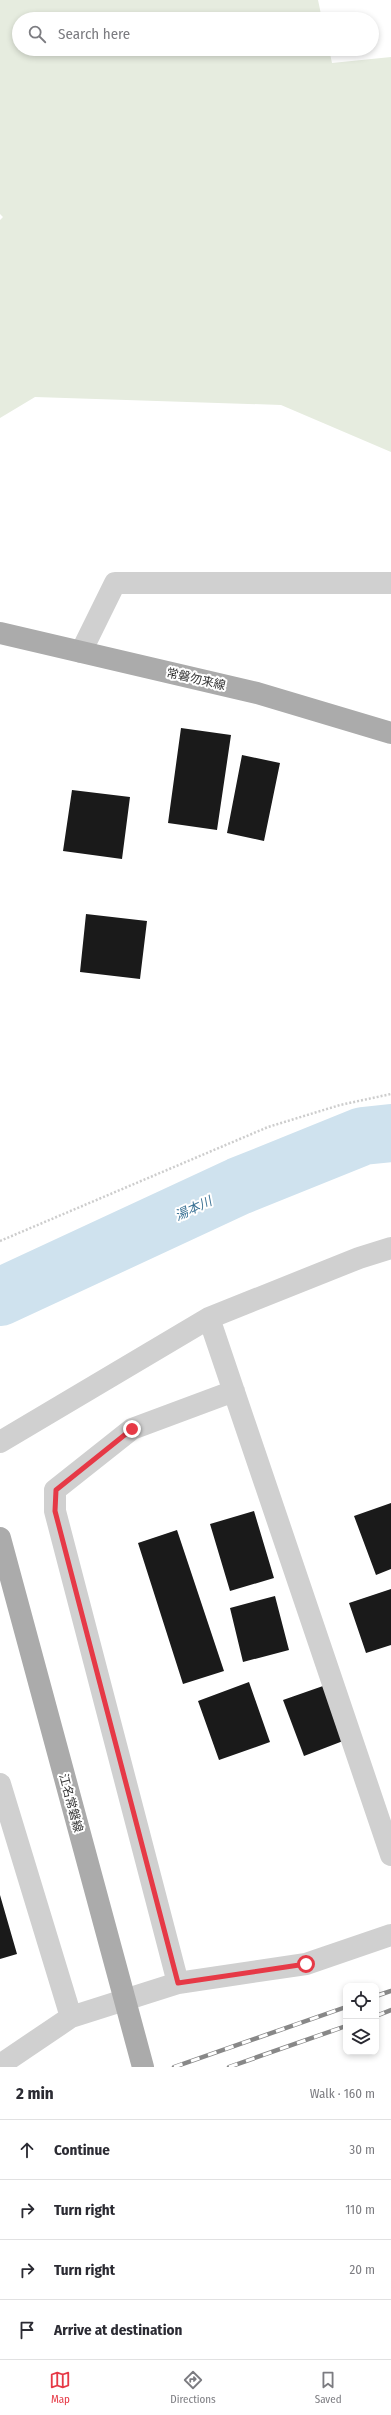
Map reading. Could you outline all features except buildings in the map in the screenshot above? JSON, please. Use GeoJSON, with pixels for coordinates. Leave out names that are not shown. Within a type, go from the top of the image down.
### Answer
{"type":"FeatureCollection","features":[{"type":"Feature","properties":{"kind":"main road","name":"常磐勿来線"},"geometry":{"type":"LineString","coordinates":[[0,634],[257,693],[391,733]]}},
{"type":"Feature","properties":{"kind":"main road","name":"江名常磐線"},"geometry":{"type":"LineString","coordinates":[[0,1538],[143,2067]]}},
{"type":"Feature","properties":{"kind":"street"},"geometry":{"type":"LineString","coordinates":[[81,652],[115,583],[391,582]]}},
{"type":"Feature","properties":{"kind":"street"},"geometry":{"type":"LineString","coordinates":[[0,1442],[209,1318],[359,1258],[391,1248]]}},
{"type":"Feature","properties":{"kind":"street"},"geometry":{"type":"LineString","coordinates":[[209,1318],[391,1855]]}},
{"type":"Feature","properties":{"kind":"street"},"geometry":{"type":"LineString","coordinates":[[178,1983],[55,1511],[56,1490],[132,1429],[234,1391]]}},
{"type":"Feature","properties":{"kind":"street"},"geometry":{"type":"LineString","coordinates":[[0,1784],[71,2017]]}},
{"type":"Feature","properties":{"kind":"street"},"geometry":{"type":"LineString","coordinates":[[0,2064],[71,2017],[178,1983],[306,1964],[391,1935]]}},
{"type":"Feature","properties":{"kind":"path"},"geometry":{"type":"LineString","coordinates":[[0,1241],[268,1127],[340,1105],[391,1094]]}},
{"type":"Feature","properties":{"kind":"shaded area"},"geometry":{"type":"Polygon","coordinates":[[[0,0],[318,0],[321,12],[12,12],[12,56],[330,56],[332,63],[391,57],[391,452],[281,405],[35,397],[0,418],[0,220],[3,217],[0,214],[0,0]]]}},
{"type":"Feature","properties":{"kind":"waterway","name":"湯本川"},"geometry":{"type":"LineString","coordinates":[[0,1297],[239,1186],[363,1136],[391,1133]]}},
{"type":"Feature","properties":{"kind":"railway"},"geometry":{"type":"LineString","coordinates":[[379,1995],[391,1991]]}},
{"type":"Feature","properties":{"kind":"railway"},"geometry":{"type":"LineString","coordinates":[[174,2067],[343,2008]]}},
{"type":"Feature","properties":{"kind":"railway"},"geometry":{"type":"LineString","coordinates":[[379,2015],[391,2010]]}},
{"type":"Feature","properties":{"kind":"railway"},"geometry":{"type":"LineString","coordinates":[[229,2067],[343,2027]]}},
{"type":"Feature","properties":{"kind":"route"},"geometry":{"type":"LineString","coordinates":[[132,1429],[56,1490],[55,1511],[178,1983],[306,1964]]}}]}
